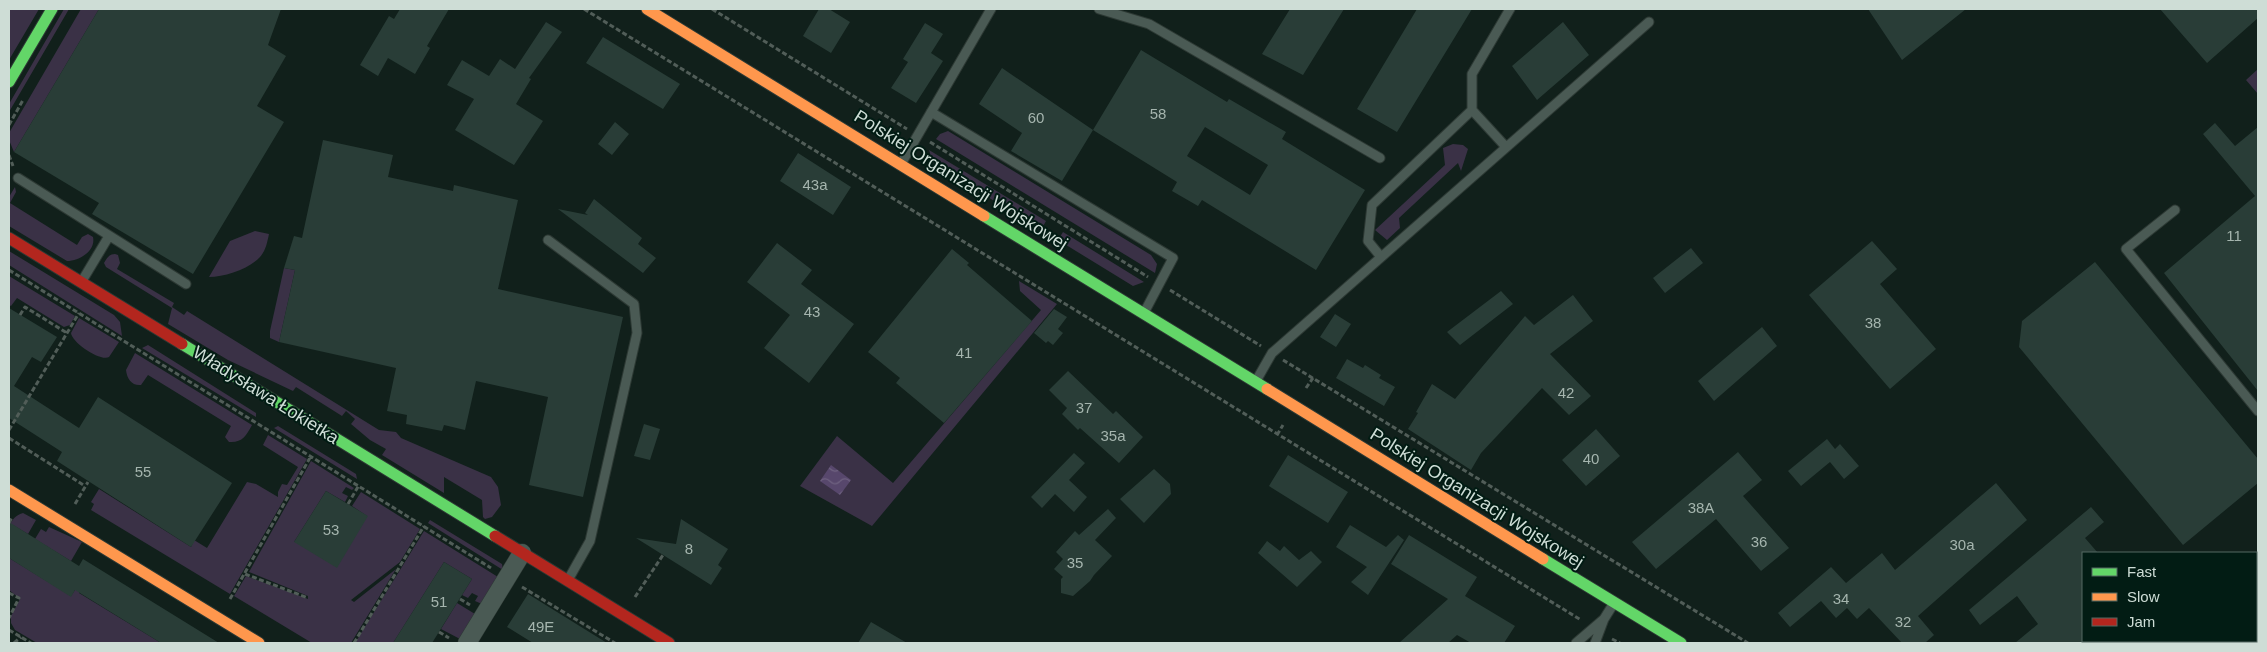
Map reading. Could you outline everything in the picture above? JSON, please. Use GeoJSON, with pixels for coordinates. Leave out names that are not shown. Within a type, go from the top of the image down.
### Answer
{"type":"FeatureCollection","features":[{"type":"Feature","properties":{"kind":"main road"},"geometry":{"type":"LineString","coordinates":[[9,82],[52,9]]}},
{"type":"Feature","properties":{"kind":"main road","name":"Polskiej Organizacji Wojskowej"},"geometry":{"type":"LineString","coordinates":[[647,9],[1681,643]]}},
{"type":"Feature","properties":{"kind":"main road","name":"Władysława Łokietka"},"geometry":{"type":"LineString","coordinates":[[9,238],[668,643]]}},
{"type":"Feature","properties":{"kind":"main road"},"geometry":{"type":"LineString","coordinates":[[9,490],[260,643]]}},
{"type":"Feature","properties":{"kind":"street"},"geometry":{"type":"LineString","coordinates":[[467,643],[522,553]]}},
{"type":"Feature","properties":{"kind":"lane"},"geometry":{"type":"LineString","coordinates":[[901,164],[991,9]]}},
{"type":"Feature","properties":{"kind":"lane"},"geometry":{"type":"LineString","coordinates":[[1099,9],[1149,24],[1380,158]]}},
{"type":"Feature","properties":{"kind":"lane"},"geometry":{"type":"LineString","coordinates":[[1506,148],[1472,110],[1472,74],[1510,9]]}},
{"type":"Feature","properties":{"kind":"lane"},"geometry":{"type":"LineString","coordinates":[[1256,382],[1272,353],[1649,22]]}},
{"type":"Feature","properties":{"kind":"lane"},"geometry":{"type":"LineString","coordinates":[[1382,257],[1368,241],[1372,205],[1472,110]]}},
{"type":"Feature","properties":{"kind":"lane"},"geometry":{"type":"LineString","coordinates":[[931,112],[1172,258],[1143,313]]}},
{"type":"Feature","properties":{"kind":"lane"},"geometry":{"type":"LineString","coordinates":[[18,178],[186,284]]}},
{"type":"Feature","properties":{"kind":"lane"},"geometry":{"type":"LineString","coordinates":[[2174,210],[2126,249],[2258,411]]}},
{"type":"Feature","properties":{"kind":"lane"},"geometry":{"type":"LineString","coordinates":[[81,282],[109,236]]}},
{"type":"Feature","properties":{"kind":"lane"},"geometry":{"type":"LineString","coordinates":[[548,240],[634,304],[636,333],[590,541],[568,581]]}},
{"type":"Feature","properties":{"kind":"lane"},"geometry":{"type":"LineString","coordinates":[[1576,643],[1597,629],[1614,602]]}},
{"type":"Feature","properties":{"kind":"lane"},"geometry":{"type":"LineString","coordinates":[[1595,643],[1597,629]]}},
{"type":"Feature","properties":{"kind":"path"},"geometry":{"type":"LineString","coordinates":[[584,9],[1620,643]]}},
{"type":"Feature","properties":{"kind":"path"},"geometry":{"type":"LineString","coordinates":[[712,9],[1748,643]]}},
{"type":"Feature","properties":{"kind":"path"},"geometry":{"type":"LineString","coordinates":[[9,270],[615,643]]}},
{"type":"Feature","properties":{"kind":"path"},"geometry":{"type":"LineString","coordinates":[[20,315],[25,307],[67,333]]}},
{"type":"Feature","properties":{"kind":"path"},"geometry":{"type":"LineString","coordinates":[[9,430],[79,314]]}},
{"type":"Feature","properties":{"kind":"path"},"geometry":{"type":"LineString","coordinates":[[9,438],[85,486]]}},
{"type":"Feature","properties":{"kind":"path"},"geometry":{"type":"LineString","coordinates":[[218,619],[311,456]]}},
{"type":"Feature","properties":{"kind":"path"},"geometry":{"type":"LineString","coordinates":[[354,643],[424,526]]}},
{"type":"Feature","properties":{"kind":"path"},"geometry":{"type":"LineString","coordinates":[[245,574],[308,598]]}},
{"type":"Feature","properties":{"kind":"path"},"geometry":{"type":"LineString","coordinates":[[9,592],[18,598],[9,618]]}},
{"type":"Feature","properties":{"kind":"path"},"geometry":{"type":"LineString","coordinates":[[9,630],[31,643]]}},
{"type":"Feature","properties":{"kind":"path"},"geometry":{"type":"LineString","coordinates":[[14,643],[21,638]]}},
{"type":"Feature","properties":{"kind":"shaded area"},"geometry":{"type":"Polygon","coordinates":[[[9,9],[39,9],[9,60],[9,9]]]}},
{"type":"Feature","properties":{"kind":"shaded area"},"geometry":{"type":"Polygon","coordinates":[[[64,9],[69,9],[9,112],[9,104],[64,9]]]}},
{"type":"Feature","properties":{"kind":"shaded area"},"geometry":{"type":"Polygon","coordinates":[[[81,9],[99,9],[14,152],[9,140],[9,133],[81,9]]]}},
{"type":"Feature","properties":{"kind":"shaded area"},"geometry":{"type":"Polygon","coordinates":[[[2258,69],[2258,94],[2246,80],[2258,69]]]}},
{"type":"Feature","properties":{"kind":"shaded area"},"geometry":{"type":"Polygon","coordinates":[[[948,131],[1151,255],[1157,264],[1155,273],[936,139],[940,134],[948,131]]]}},
{"type":"Feature","properties":{"kind":"shaded area"},"geometry":{"type":"Polygon","coordinates":[[[1453,144],[1463,145],[1468,149],[1461,171],[1458,163],[1399,218],[1400,228],[1387,240],[1375,230],[1445,165],[1443,148],[1453,144]]]}},
{"type":"Feature","properties":{"kind":"shaded area"},"geometry":{"type":"Polygon","coordinates":[[[929,150],[1046,221],[1041,230],[933,163],[929,150]]]}},
{"type":"Feature","properties":{"kind":"shaded area"},"geometry":{"type":"Polygon","coordinates":[[[15,187],[16,192],[10,203],[77,245],[82,237],[88,234],[93,237],[92,247],[89,251],[77,259],[67,261],[9,226],[9,197],[15,187]]]}},
{"type":"Feature","properties":{"kind":"shaded area"},"geometry":{"type":"Polygon","coordinates":[[[255,231],[269,234],[265,249],[260,257],[236,272],[209,277],[230,241],[255,231]]]}},
{"type":"Feature","properties":{"kind":"shaded area"},"geometry":{"type":"Polygon","coordinates":[[[1063,232],[1144,282],[1133,286],[1058,240],[1063,232]]]}},
{"type":"Feature","properties":{"kind":"shaded area"},"geometry":{"type":"Polygon","coordinates":[[[9,251],[114,315],[120,322],[122,336],[9,265],[9,251]]]}},
{"type":"Feature","properties":{"kind":"shaded area"},"geometry":{"type":"Polygon","coordinates":[[[115,254],[118,255],[120,263],[117,269],[174,303],[172,307],[184,315],[187,311],[379,430],[396,432],[401,438],[491,477],[498,487],[501,505],[492,517],[485,519],[483,517],[482,500],[444,477],[444,493],[382,455],[386,449],[370,440],[351,424],[355,419],[346,411],[342,416],[296,387],[293,391],[228,360],[168,324],[172,308],[106,267],[104,263],[106,259],[115,254]]]}},
{"type":"Feature","properties":{"kind":"shaded area"},"geometry":{"type":"Polygon","coordinates":[[[284,268],[295,270],[279,342],[270,338],[270,331],[284,268]]]}},
{"type":"Feature","properties":{"kind":"shaded area"},"geometry":{"type":"Polygon","coordinates":[[[9,276],[75,316],[70,325],[64,327],[17,298],[11,306],[9,305],[9,276]]]}},
{"type":"Feature","properties":{"kind":"shaded area"},"geometry":{"type":"Polygon","coordinates":[[[1019,281],[1057,304],[872,526],[800,486],[837,436],[893,483],[1041,310],[1020,291],[1019,281]]]}},
{"type":"Feature","properties":{"kind":"shaded area"},"geometry":{"type":"Polygon","coordinates":[[[79,318],[119,342],[109,357],[100,357],[87,351],[76,342],[71,333],[79,318]]]}},
{"type":"Feature","properties":{"kind":"shaded area"},"geometry":{"type":"Polygon","coordinates":[[[148,345],[256,413],[256,417],[142,348],[148,345]]]}},
{"type":"Feature","properties":{"kind":"shaded area"},"geometry":{"type":"Polygon","coordinates":[[[135,353],[252,425],[246,435],[240,440],[229,442],[225,437],[231,426],[148,375],[141,385],[133,383],[129,379],[126,370],[135,353]]]}},
{"type":"Feature","properties":{"kind":"shaded area"},"geometry":{"type":"Polygon","coordinates":[[[278,426],[356,474],[357,479],[274,428],[278,426]]]}},
{"type":"Feature","properties":{"kind":"shaded area"},"geometry":{"type":"Polygon","coordinates":[[[268,435],[307,459],[230,594],[91,510],[94,504],[91,502],[99,489],[191,547],[194,540],[207,548],[247,482],[256,484],[278,497],[282,484],[287,485],[298,467],[263,445],[268,435]]]}},
{"type":"Feature","properties":{"kind":"shaded area"},"geometry":{"type":"Polygon","coordinates":[[[311,461],[354,488],[352,490],[346,487],[342,493],[348,496],[345,502],[326,491],[294,542],[367,516],[352,506],[361,492],[420,529],[400,562],[351,600],[354,602],[396,569],[351,643],[312,643],[234,596],[246,576],[308,599],[308,596],[249,572],[311,461]]]}},
{"type":"Feature","properties":{"kind":"shaded area"},"geometry":{"type":"Polygon","coordinates":[[[23,513],[36,520],[28,534],[13,525],[9,531],[13,519],[23,513]]]}},
{"type":"Feature","properties":{"kind":"shaded area"},"geometry":{"type":"Polygon","coordinates":[[[430,520],[502,564],[503,570],[428,523],[430,520]]]}},
{"type":"Feature","properties":{"kind":"shaded area"},"geometry":{"type":"Polygon","coordinates":[[[49,527],[82,542],[71,561],[35,539],[41,529],[46,532],[49,527]]]}},
{"type":"Feature","properties":{"kind":"shaded area"},"geometry":{"type":"Polygon","coordinates":[[[424,531],[498,577],[482,604],[475,601],[478,596],[472,593],[468,598],[462,595],[472,579],[444,562],[393,643],[355,643],[424,531]]]}},
{"type":"Feature","properties":{"kind":"shaded area"},"geometry":{"type":"Polygon","coordinates":[[[9,558],[71,596],[79,584],[79,593],[161,643],[37,643],[15,630],[11,623],[11,616],[20,599],[9,590],[9,558]]]}},
{"type":"Feature","properties":{"kind":"shaded area"},"geometry":{"type":"Polygon","coordinates":[[[457,603],[475,614],[460,639],[441,629],[457,603]]]}},
{"type":"Feature","properties":{"kind":"water"},"geometry":{"type":"Polygon","coordinates":[[[831,465],[851,480],[840,495],[820,481],[831,465]]]}},
{"type":"Feature","properties":{"kind":"building"},"geometry":{"type":"Polygon","coordinates":[[[99,9],[281,9],[268,45],[286,56],[257,106],[284,122],[193,274],[92,214],[99,203],[14,152],[99,9]]]}},
{"type":"Feature","properties":{"kind":"building"},"geometry":{"type":"Polygon","coordinates":[[[400,9],[449,9],[427,46],[430,48],[415,74],[388,58],[378,76],[360,65],[389,16],[394,19],[400,9]]]}},
{"type":"Feature","properties":{"kind":"building"},"geometry":{"type":"Polygon","coordinates":[[[819,9],[829,9],[850,22],[831,53],[803,36],[819,9]]]}},
{"type":"Feature","properties":{"kind":"building"},"geometry":{"type":"Polygon","coordinates":[[[1290,9],[1344,9],[1303,75],[1262,54],[1290,9]]]}},
{"type":"Feature","properties":{"kind":"building"},"geometry":{"type":"Polygon","coordinates":[[[1417,9],[1472,9],[1397,132],[1357,109],[1417,9]]]}},
{"type":"Feature","properties":{"kind":"building"},"geometry":{"type":"Polygon","coordinates":[[[1868,9],[1966,9],[1902,60],[1868,9]]]}},
{"type":"Feature","properties":{"kind":"building"},"geometry":{"type":"Polygon","coordinates":[[[2160,9],[2258,9],[2258,18],[2207,63],[2160,9]]]}},
{"type":"Feature","properties":{"kind":"building"},"geometry":{"type":"Polygon","coordinates":[[[546,22],[562,32],[529,78],[531,79],[516,104],[543,121],[514,165],[455,130],[474,99],[447,85],[462,60],[489,76],[500,59],[515,69],[546,22]]]}},
{"type":"Feature","properties":{"kind":"building"},"geometry":{"type":"Polygon","coordinates":[[[1563,22],[1589,55],[1537,100],[1512,66],[1563,22]]]}},
{"type":"Feature","properties":{"kind":"building"},"geometry":{"type":"Polygon","coordinates":[[[925,23],[943,34],[931,53],[943,61],[916,103],[891,88],[908,62],[903,59],[925,23]]]}},
{"type":"Feature","properties":{"kind":"building"},"geometry":{"type":"Polygon","coordinates":[[[603,37],[680,84],[663,109],[586,63],[603,37]]]}},
{"type":"Feature","properties":{"kind":"building"},"geometry":{"type":"Polygon","coordinates":[[[1141,50],[1227,102],[1229,99],[1286,132],[1282,139],[1365,190],[1316,270],[1202,200],[1198,206],[1172,191],[1177,182],[1093,130],[1141,50]],[[1205,127],[1187,156],[1250,195],[1268,165],[1205,127]]]}},
{"type":"Feature","properties":{"kind":"building"},"geometry":{"type":"Polygon","coordinates":[[[1002,68],[1093,130],[1062,181],[1011,151],[1022,133],[979,104],[1002,68]]]}},
{"type":"Feature","properties":{"kind":"building"},"geometry":{"type":"Polygon","coordinates":[[[615,122],[629,134],[612,155],[598,144],[615,122]]]}},
{"type":"Feature","properties":{"kind":"building"},"geometry":{"type":"Polygon","coordinates":[[[2215,123],[2235,146],[2258,127],[2258,391],[2164,273],[2255,196],[2203,134],[2215,123]]]}},
{"type":"Feature","properties":{"kind":"building"},"geometry":{"type":"Polygon","coordinates":[[[323,140],[393,155],[388,177],[453,191],[454,185],[518,200],[498,289],[623,317],[583,497],[529,485],[548,397],[476,381],[465,430],[444,425],[442,431],[406,424],[407,415],[387,411],[396,368],[279,342],[295,270],[284,268],[294,236],[302,238],[323,140]]]}},
{"type":"Feature","properties":{"kind":"building"},"geometry":{"type":"Polygon","coordinates":[[[798,153],[851,187],[833,215],[780,181],[798,153]]]}},
{"type":"Feature","properties":{"kind":"building"},"geometry":{"type":"Polygon","coordinates":[[[594,199],[642,238],[638,244],[656,258],[643,273],[558,209],[588,215],[585,213],[594,199]]]}},
{"type":"Feature","properties":{"kind":"building"},"geometry":{"type":"Polygon","coordinates":[[[1872,241],[1897,269],[1880,284],[1936,349],[1890,389],[1809,295],[1872,241]]]}},
{"type":"Feature","properties":{"kind":"building"},"geometry":{"type":"Polygon","coordinates":[[[777,243],[812,270],[801,284],[854,324],[809,383],[764,348],[790,315],[747,282],[777,243]]]}},
{"type":"Feature","properties":{"kind":"building"},"geometry":{"type":"Polygon","coordinates":[[[1691,248],[1703,263],[1665,293],[1653,278],[1691,248]]]}},
{"type":"Feature","properties":{"kind":"building"},"geometry":{"type":"Polygon","coordinates":[[[952,249],[969,263],[967,265],[1032,321],[944,423],[896,383],[900,378],[868,352],[952,249]]]}},
{"type":"Feature","properties":{"kind":"building"},"geometry":{"type":"Polygon","coordinates":[[[2095,262],[2258,459],[2258,483],[2183,545],[2019,347],[2022,321],[2095,262]]]}},
{"type":"Feature","properties":{"kind":"building"},"geometry":{"type":"Polygon","coordinates":[[[1501,291],[1513,304],[1460,345],[1447,332],[1501,291]]]}},
{"type":"Feature","properties":{"kind":"building"},"geometry":{"type":"Polygon","coordinates":[[[1573,295],[1593,321],[1550,354],[1591,396],[1569,415],[1542,388],[1481,453],[1471,470],[1408,429],[1432,384],[1455,399],[1525,316],[1534,325],[1573,295]]]}},
{"type":"Feature","properties":{"kind":"building"},"geometry":{"type":"Polygon","coordinates":[[[9,308],[57,337],[41,362],[32,357],[14,386],[79,428],[98,397],[232,483],[191,547],[57,461],[62,452],[9,418],[9,308]]]}},
{"type":"Feature","properties":{"kind":"building"},"geometry":{"type":"Polygon","coordinates":[[[1054,309],[1067,317],[1058,329],[1063,333],[1053,345],[1048,341],[1046,343],[1034,333],[1054,309]]]}},
{"type":"Feature","properties":{"kind":"building"},"geometry":{"type":"Polygon","coordinates":[[[1335,314],[1351,324],[1336,347],[1320,337],[1335,314]]]}},
{"type":"Feature","properties":{"kind":"building"},"geometry":{"type":"Polygon","coordinates":[[[1762,327],[1777,346],[1714,401],[1698,381],[1762,327]]]}},
{"type":"Feature","properties":{"kind":"building"},"geometry":{"type":"Polygon","coordinates":[[[1347,359],[1363,368],[1365,365],[1381,375],[1379,378],[1395,387],[1384,406],[1336,378],[1347,359]]]}},
{"type":"Feature","properties":{"kind":"building"},"geometry":{"type":"Polygon","coordinates":[[[1068,371],[1113,414],[1116,411],[1143,437],[1119,463],[1080,428],[1078,430],[1062,414],[1067,408],[1049,390],[1068,371]]]}},
{"type":"Feature","properties":{"kind":"building"},"geometry":{"type":"Polygon","coordinates":[[[644,424],[660,429],[650,460],[634,456],[644,424]]]}},
{"type":"Feature","properties":{"kind":"building"},"geometry":{"type":"Polygon","coordinates":[[[1596,429],[1620,456],[1586,486],[1562,460],[1596,429]]]}},
{"type":"Feature","properties":{"kind":"building"},"geometry":{"type":"Polygon","coordinates":[[[1827,439],[1835,449],[1840,444],[1859,466],[1844,479],[1830,462],[1801,486],[1788,471],[1827,439]]]}},
{"type":"Feature","properties":{"kind":"building"},"geometry":{"type":"Polygon","coordinates":[[[1738,452],[1762,480],[1743,496],[1789,548],[1761,571],[1716,519],[1656,569],[1632,542],[1738,452]]]}},
{"type":"Feature","properties":{"kind":"building"},"geometry":{"type":"Polygon","coordinates":[[[1074,453],[1085,463],[1069,480],[1087,497],[1074,512],[1055,494],[1042,508],[1031,497],[1074,453]]]}},
{"type":"Feature","properties":{"kind":"building"},"geometry":{"type":"Polygon","coordinates":[[[1288,455],[1348,492],[1328,523],[1269,486],[1288,455]]]}},
{"type":"Feature","properties":{"kind":"building"},"geometry":{"type":"Polygon","coordinates":[[[1154,469],[1170,484],[1171,494],[1144,523],[1120,499],[1154,469]]]}},
{"type":"Feature","properties":{"kind":"building"},"geometry":{"type":"Polygon","coordinates":[[[1996,483],[2027,520],[1918,616],[1934,635],[1925,643],[1902,643],[1869,608],[1857,619],[1847,608],[1836,618],[1821,601],[1790,627],[1778,613],[1831,567],[1846,583],[1882,553],[1895,570],[1996,483]]]}},
{"type":"Feature","properties":{"kind":"building"},"geometry":{"type":"Polygon","coordinates":[[[326,491],[368,516],[337,568],[294,542],[326,491]]]}},
{"type":"Feature","properties":{"kind":"building"},"geometry":{"type":"Polygon","coordinates":[[[2091,507],[2104,522],[2085,538],[2097,552],[2082,552],[2083,643],[2015,643],[2038,624],[2017,596],[1980,625],[1969,610],[2091,507]]]}},
{"type":"Feature","properties":{"kind":"building"},"geometry":{"type":"Polygon","coordinates":[[[1108,509],[1116,518],[1095,540],[1112,556],[1090,581],[1073,596],[1061,593],[1061,579],[1063,577],[1054,569],[1063,559],[1056,552],[1075,531],[1079,535],[1108,509]]]}},
{"type":"Feature","properties":{"kind":"building"},"geometry":{"type":"Polygon","coordinates":[[[681,519],[728,549],[718,565],[722,568],[711,585],[636,538],[676,544],[681,519]]]}},
{"type":"Feature","properties":{"kind":"building"},"geometry":{"type":"Polygon","coordinates":[[[9,522],[79,566],[83,559],[219,643],[161,643],[75,590],[71,597],[9,558],[9,522]]]}},
{"type":"Feature","properties":{"kind":"building"},"geometry":{"type":"Polygon","coordinates":[[[1350,525],[1386,547],[1398,535],[1404,540],[1368,595],[1351,582],[1367,567],[1336,547],[1350,525]]]}},
{"type":"Feature","properties":{"kind":"building"},"geometry":{"type":"Polygon","coordinates":[[[1409,535],[1477,577],[1465,596],[1515,626],[1504,643],[1471,643],[1457,635],[1448,643],[1399,643],[1448,599],[1391,564],[1409,535]]]}},
{"type":"Feature","properties":{"kind":"building"},"geometry":{"type":"Polygon","coordinates":[[[1267,541],[1280,551],[1284,546],[1299,560],[1311,551],[1322,562],[1297,587],[1258,553],[1267,541]]]}},
{"type":"Feature","properties":{"kind":"building"},"geometry":{"type":"Polygon","coordinates":[[[444,562],[472,579],[432,643],[393,643],[444,562]]]}},
{"type":"Feature","properties":{"kind":"building"},"geometry":{"type":"Polygon","coordinates":[[[528,594],[607,643],[533,643],[507,627],[528,594]]]}},
{"type":"Feature","properties":{"kind":"building"},"geometry":{"type":"Polygon","coordinates":[[[871,622],[907,643],[858,643],[871,622]]]}},
{"type":"Feature","properties":{"kind":"traffic: fast"},"geometry":{"type":"LineString","coordinates":[[9,82],[52,9]]}},
{"type":"Feature","properties":{"kind":"traffic: fast"},"geometry":{"type":"LineString","coordinates":[[984,216],[1267,389]]}},
{"type":"Feature","properties":{"kind":"traffic: fast"},"geometry":{"type":"LineString","coordinates":[[182,344],[495,536]]}},
{"type":"Feature","properties":{"kind":"traffic: fast"},"geometry":{"type":"LineString","coordinates":[[1543,559],[1681,643]]}},
{"type":"Feature","properties":{"kind":"traffic: slow"},"geometry":{"type":"LineString","coordinates":[[647,9],[984,216]]}},
{"type":"Feature","properties":{"kind":"traffic: slow"},"geometry":{"type":"LineString","coordinates":[[1267,389],[1543,559]]}},
{"type":"Feature","properties":{"kind":"traffic: slow"},"geometry":{"type":"LineString","coordinates":[[9,490],[259,643]]}},
{"type":"Feature","properties":{"kind":"traffic: jam"},"geometry":{"type":"LineString","coordinates":[[9,238],[182,344]]}},
{"type":"Feature","properties":{"kind":"traffic: jam"},"geometry":{"type":"LineString","coordinates":[[495,536],[669,643]]}}]}
